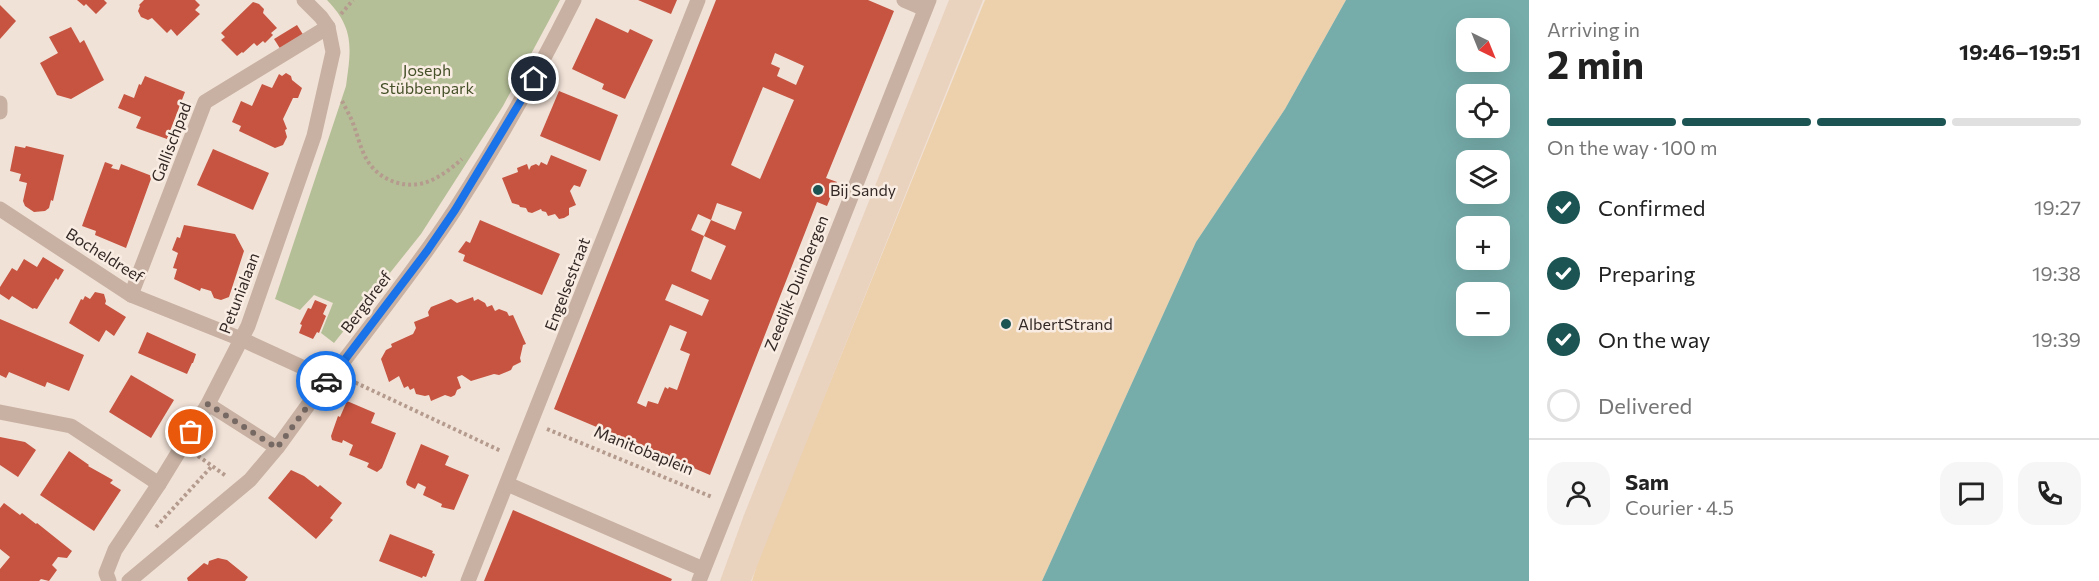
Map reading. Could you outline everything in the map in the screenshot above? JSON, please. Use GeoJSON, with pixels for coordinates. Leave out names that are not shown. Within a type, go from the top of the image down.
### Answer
{"type":"FeatureCollection","features":[{"type":"Feature","properties":{"kind":"street"},"geometry":{"type":"LineString","coordinates":[[304,0],[328,27]]}},
{"type":"Feature","properties":{"kind":"street","name":"Bergdreef"},"geometry":{"type":"LineString","coordinates":[[129,581],[147,576],[250,480],[277,448],[397,291],[455,210],[534,79],[574,0]]}},
{"type":"Feature","properties":{"kind":"street","name":"Engelsestraat"},"geometry":{"type":"LineString","coordinates":[[468,581],[698,0]]}},
{"type":"Feature","properties":{"kind":"street"},"geometry":{"type":"LineString","coordinates":[[904,0],[927,4]]}},
{"type":"Feature","properties":{"kind":"street","name":"Zeedijk-Duinbergen"},"geometry":{"type":"LineString","coordinates":[[701,575],[927,4]]}},
{"type":"Feature","properties":{"kind":"street","name":"Petunialaan"},"geometry":{"type":"LineString","coordinates":[[109,581],[106,573],[115,550],[208,404],[241,339],[314,136],[333,52],[328,27]]}},
{"type":"Feature","properties":{"kind":"street","name":"Gallischpad"},"geometry":{"type":"LineString","coordinates":[[131,295],[206,102],[328,27]]}},
{"type":"Feature","properties":{"kind":"street"},"geometry":{"type":"LineString","coordinates":[[0,103],[0,112]]}},
{"type":"Feature","properties":{"kind":"street","name":"Bocheldreef"},"geometry":{"type":"LineString","coordinates":[[0,209],[131,295],[241,339],[314,372],[325,383]]}},
{"type":"Feature","properties":{"kind":"street"},"geometry":{"type":"LineString","coordinates":[[0,412],[71,426],[159,484]]}},
{"type":"Feature","properties":{"kind":"street"},"geometry":{"type":"LineString","coordinates":[[507,484],[701,575]]}},
{"type":"Feature","properties":{"kind":"lane"},"geometry":{"type":"LineString","coordinates":[[208,404],[277,448]]}},
{"type":"Feature","properties":{"kind":"path"},"geometry":{"type":"LineString","coordinates":[[325,92],[340,97],[369,163],[384,178],[393,182],[415,184],[431,181],[467,155]]}},
{"type":"Feature","properties":{"kind":"path"},"geometry":{"type":"LineString","coordinates":[[342,377],[518,459]]}},
{"type":"Feature","properties":{"kind":"path","name":"Manitobaplein"},"geometry":{"type":"LineString","coordinates":[[532,423],[728,503]]}},
{"type":"Feature","properties":{"kind":"path"},"geometry":{"type":"LineString","coordinates":[[182,446],[229,478],[239,490]]}},
{"type":"Feature","properties":{"kind":"green space","name":"Joseph Stübbenpark"},"geometry":{"type":"Polygon","coordinates":[[[327,0],[560,0],[503,106],[421,234],[334,343],[321,333],[333,303],[314,295],[300,310],[275,299],[346,86],[350,50],[347,30],[327,0]]]}},
{"type":"Feature","properties":{"kind":"sand","name":"AlbertStrand"},"geometry":{"type":"Polygon","coordinates":[[[985,0],[1346,0],[1285,109],[1196,242],[1042,581],[752,581],[759,558],[985,0]]]}},
{"type":"Feature","properties":{"kind":"shaded area"},"geometry":{"type":"Polygon","coordinates":[[[949,0],[983,0],[751,581],[720,581],[744,515],[949,0]]]}},
{"type":"Feature","properties":{"kind":"water"},"geometry":{"type":"Polygon","coordinates":[[[1346,0],[1529,0],[1529,581],[1042,581],[1196,242],[1285,109],[1346,0]]]}},
{"type":"Feature","properties":{"kind":"building"},"geometry":{"type":"Polygon","coordinates":[[[77,0],[104,0],[107,3],[96,14],[86,4],[84,6],[77,0]]]}},
{"type":"Feature","properties":{"kind":"building"},"geometry":{"type":"Polygon","coordinates":[[[144,0],[195,0],[200,5],[195,10],[200,14],[177,36],[171,29],[167,33],[152,18],[148,20],[141,17],[138,11],[139,5],[144,0]]]}},
{"type":"Feature","properties":{"kind":"building"},"geometry":{"type":"Polygon","coordinates":[[[638,0],[677,0],[671,14],[638,0]]]}},
{"type":"Feature","properties":{"kind":"building"},"geometry":{"type":"Polygon","coordinates":[[[716,0],[868,0],[894,11],[826,178],[837,182],[827,206],[817,202],[710,475],[554,409],[716,0]],[[775,53],[771,64],[780,68],[777,76],[796,85],[804,66],[775,53]],[[763,87],[731,165],[760,179],[794,100],[763,87]],[[717,203],[711,220],[735,230],[742,212],[717,203]],[[698,214],[691,230],[704,236],[711,220],[698,214]],[[704,236],[691,271],[711,280],[726,246],[704,236]],[[672,284],[665,300],[702,316],[709,300],[672,284]],[[670,325],[637,403],[646,407],[648,401],[658,404],[665,387],[677,390],[690,354],[680,350],[687,332],[670,325]]]}},
{"type":"Feature","properties":{"kind":"building"},"geometry":{"type":"Polygon","coordinates":[[[253,2],[264,9],[263,13],[277,28],[265,43],[263,41],[257,46],[254,43],[237,56],[221,40],[225,37],[221,33],[253,2]]]}},
{"type":"Feature","properties":{"kind":"building"},"geometry":{"type":"Polygon","coordinates":[[[0,5],[16,21],[0,39],[0,5]]]}},
{"type":"Feature","properties":{"kind":"building"},"geometry":{"type":"Polygon","coordinates":[[[596,18],[628,33],[630,29],[653,40],[625,99],[602,89],[604,84],[572,69],[596,18]]]}},
{"type":"Feature","properties":{"kind":"building"},"geometry":{"type":"Polygon","coordinates":[[[297,25],[304,36],[281,50],[274,39],[297,25]]]}},
{"type":"Feature","properties":{"kind":"building"},"geometry":{"type":"Polygon","coordinates":[[[71,27],[80,43],[84,40],[104,80],[71,99],[57,95],[40,63],[58,53],[49,37],[71,27]]]}},
{"type":"Feature","properties":{"kind":"building"},"geometry":{"type":"Polygon","coordinates":[[[286,73],[302,88],[298,98],[293,98],[283,119],[287,137],[283,145],[275,148],[239,131],[241,126],[232,122],[241,101],[252,106],[262,84],[272,88],[279,74],[282,76],[286,73]]]}},
{"type":"Feature","properties":{"kind":"building"},"geometry":{"type":"Polygon","coordinates":[[[145,76],[185,92],[167,139],[136,128],[141,117],[118,108],[124,94],[134,98],[145,76]]]}},
{"type":"Feature","properties":{"kind":"building"},"geometry":{"type":"Polygon","coordinates":[[[559,91],[618,115],[600,161],[540,136],[559,91]]]}},
{"type":"Feature","properties":{"kind":"building"},"geometry":{"type":"Polygon","coordinates":[[[15,146],[25,148],[26,146],[64,155],[53,201],[51,200],[49,208],[45,211],[34,212],[25,206],[23,201],[27,183],[19,181],[21,174],[10,171],[15,146]]]}},
{"type":"Feature","properties":{"kind":"building"},"geometry":{"type":"Polygon","coordinates":[[[213,149],[269,173],[253,210],[197,185],[213,149]]]}},
{"type":"Feature","properties":{"kind":"building"},"geometry":{"type":"Polygon","coordinates":[[[551,155],[587,170],[580,187],[574,185],[570,191],[576,205],[569,208],[569,215],[559,219],[555,214],[548,216],[541,209],[532,213],[512,203],[502,178],[518,172],[517,168],[527,164],[529,170],[536,164],[539,166],[541,162],[547,165],[551,155]]]}},
{"type":"Feature","properties":{"kind":"building"},"geometry":{"type":"Polygon","coordinates":[[[105,162],[113,165],[111,168],[119,170],[121,164],[152,176],[126,248],[95,235],[96,231],[82,226],[105,162]]]}},
{"type":"Feature","properties":{"kind":"building"},"geometry":{"type":"Polygon","coordinates":[[[480,220],[560,254],[542,295],[463,261],[465,255],[458,252],[466,241],[470,243],[480,220]]]}},
{"type":"Feature","properties":{"kind":"building"},"geometry":{"type":"Polygon","coordinates":[[[184,225],[235,234],[244,251],[229,297],[221,300],[214,298],[211,291],[201,288],[200,291],[174,279],[177,269],[173,268],[178,253],[172,250],[177,237],[180,238],[184,225]]]}},
{"type":"Feature","properties":{"kind":"building"},"geometry":{"type":"Polygon","coordinates":[[[43,257],[64,270],[58,280],[56,278],[37,309],[33,309],[12,296],[9,300],[0,294],[0,287],[12,268],[17,271],[24,259],[37,267],[43,257]]]}},
{"type":"Feature","properties":{"kind":"building"},"geometry":{"type":"Polygon","coordinates":[[[95,292],[104,294],[105,304],[126,317],[114,336],[106,330],[99,342],[69,323],[81,299],[83,300],[85,296],[90,299],[95,292]]]}},
{"type":"Feature","properties":{"kind":"building"},"geometry":{"type":"Polygon","coordinates":[[[473,297],[474,301],[478,299],[487,307],[492,305],[495,311],[499,309],[507,312],[509,316],[513,315],[526,344],[523,345],[521,362],[513,366],[511,370],[499,375],[494,374],[471,381],[462,375],[457,377],[461,388],[455,395],[451,397],[445,395],[431,401],[429,395],[416,394],[414,388],[410,390],[408,386],[404,388],[399,376],[389,382],[381,359],[386,350],[392,347],[391,344],[413,334],[416,328],[414,322],[429,316],[428,312],[431,307],[451,299],[457,303],[473,297]]]}},
{"type":"Feature","properties":{"kind":"building"},"geometry":{"type":"Polygon","coordinates":[[[315,300],[327,305],[323,314],[326,316],[319,333],[317,332],[313,339],[299,333],[302,325],[300,324],[315,300]]]}},
{"type":"Feature","properties":{"kind":"building"},"geometry":{"type":"Polygon","coordinates":[[[0,319],[84,355],[69,391],[47,382],[45,387],[9,372],[6,378],[0,375],[0,319]]]}},
{"type":"Feature","properties":{"kind":"building"},"geometry":{"type":"Polygon","coordinates":[[[147,332],[196,354],[187,374],[138,353],[147,332]]]}},
{"type":"Feature","properties":{"kind":"building"},"geometry":{"type":"Polygon","coordinates":[[[131,375],[174,400],[151,438],[109,412],[131,375]]]}},
{"type":"Feature","properties":{"kind":"building"},"geometry":{"type":"Polygon","coordinates":[[[347,401],[375,413],[371,423],[396,433],[382,468],[377,472],[367,467],[369,463],[349,455],[353,445],[343,440],[342,443],[332,440],[331,436],[338,416],[340,417],[347,401]]]}},
{"type":"Feature","properties":{"kind":"building"},"geometry":{"type":"Polygon","coordinates":[[[0,437],[25,442],[36,450],[18,477],[0,465],[0,437]]]}},
{"type":"Feature","properties":{"kind":"building"},"geometry":{"type":"Polygon","coordinates":[[[421,444],[449,456],[445,465],[469,475],[454,510],[441,507],[442,504],[423,495],[426,487],[418,483],[415,489],[407,485],[406,482],[421,444]]]}},
{"type":"Feature","properties":{"kind":"building"},"geometry":{"type":"Polygon","coordinates":[[[69,451],[88,466],[113,480],[110,483],[121,490],[94,531],[40,495],[69,451]]]}},
{"type":"Feature","properties":{"kind":"building"},"geometry":{"type":"Polygon","coordinates":[[[291,470],[304,476],[318,487],[320,485],[342,503],[330,518],[333,520],[316,539],[268,498],[291,470]]]}},
{"type":"Feature","properties":{"kind":"building"},"geometry":{"type":"Polygon","coordinates":[[[4,503],[20,515],[22,513],[37,523],[72,551],[67,558],[58,557],[52,565],[57,570],[49,581],[41,579],[39,581],[0,581],[0,569],[10,557],[0,549],[0,508],[4,503]]]}},
{"type":"Feature","properties":{"kind":"building"},"geometry":{"type":"Polygon","coordinates":[[[513,510],[672,579],[671,581],[484,581],[513,510]]]}},
{"type":"Feature","properties":{"kind":"building"},"geometry":{"type":"Polygon","coordinates":[[[390,534],[433,551],[432,553],[435,554],[426,577],[422,578],[379,561],[390,534]]]}},
{"type":"Feature","properties":{"kind":"building"},"geometry":{"type":"Polygon","coordinates":[[[218,558],[227,560],[248,577],[245,581],[188,581],[187,578],[204,563],[208,565],[209,561],[218,558]]]}},
{"type":"Feature","properties":{"kind":"way so far"},"geometry":{"type":"LineString","coordinates":[[191,432],[208,404],[277,448],[326,381]]}},
{"type":"Feature","properties":{"kind":"place","name":"Bij Sandy"},"geometry":{"type":"Point","coordinates":[818,190]}},
{"type":"Feature","properties":{"kind":"place","name":"AlbertStrand"},"geometry":{"type":"Point","coordinates":[1006,324]}},
{"type":"Feature","properties":{"kind":"route"},"geometry":{"type":"LineString","coordinates":[[326,381],[427,251],[455,210],[534,79]]}}]}
